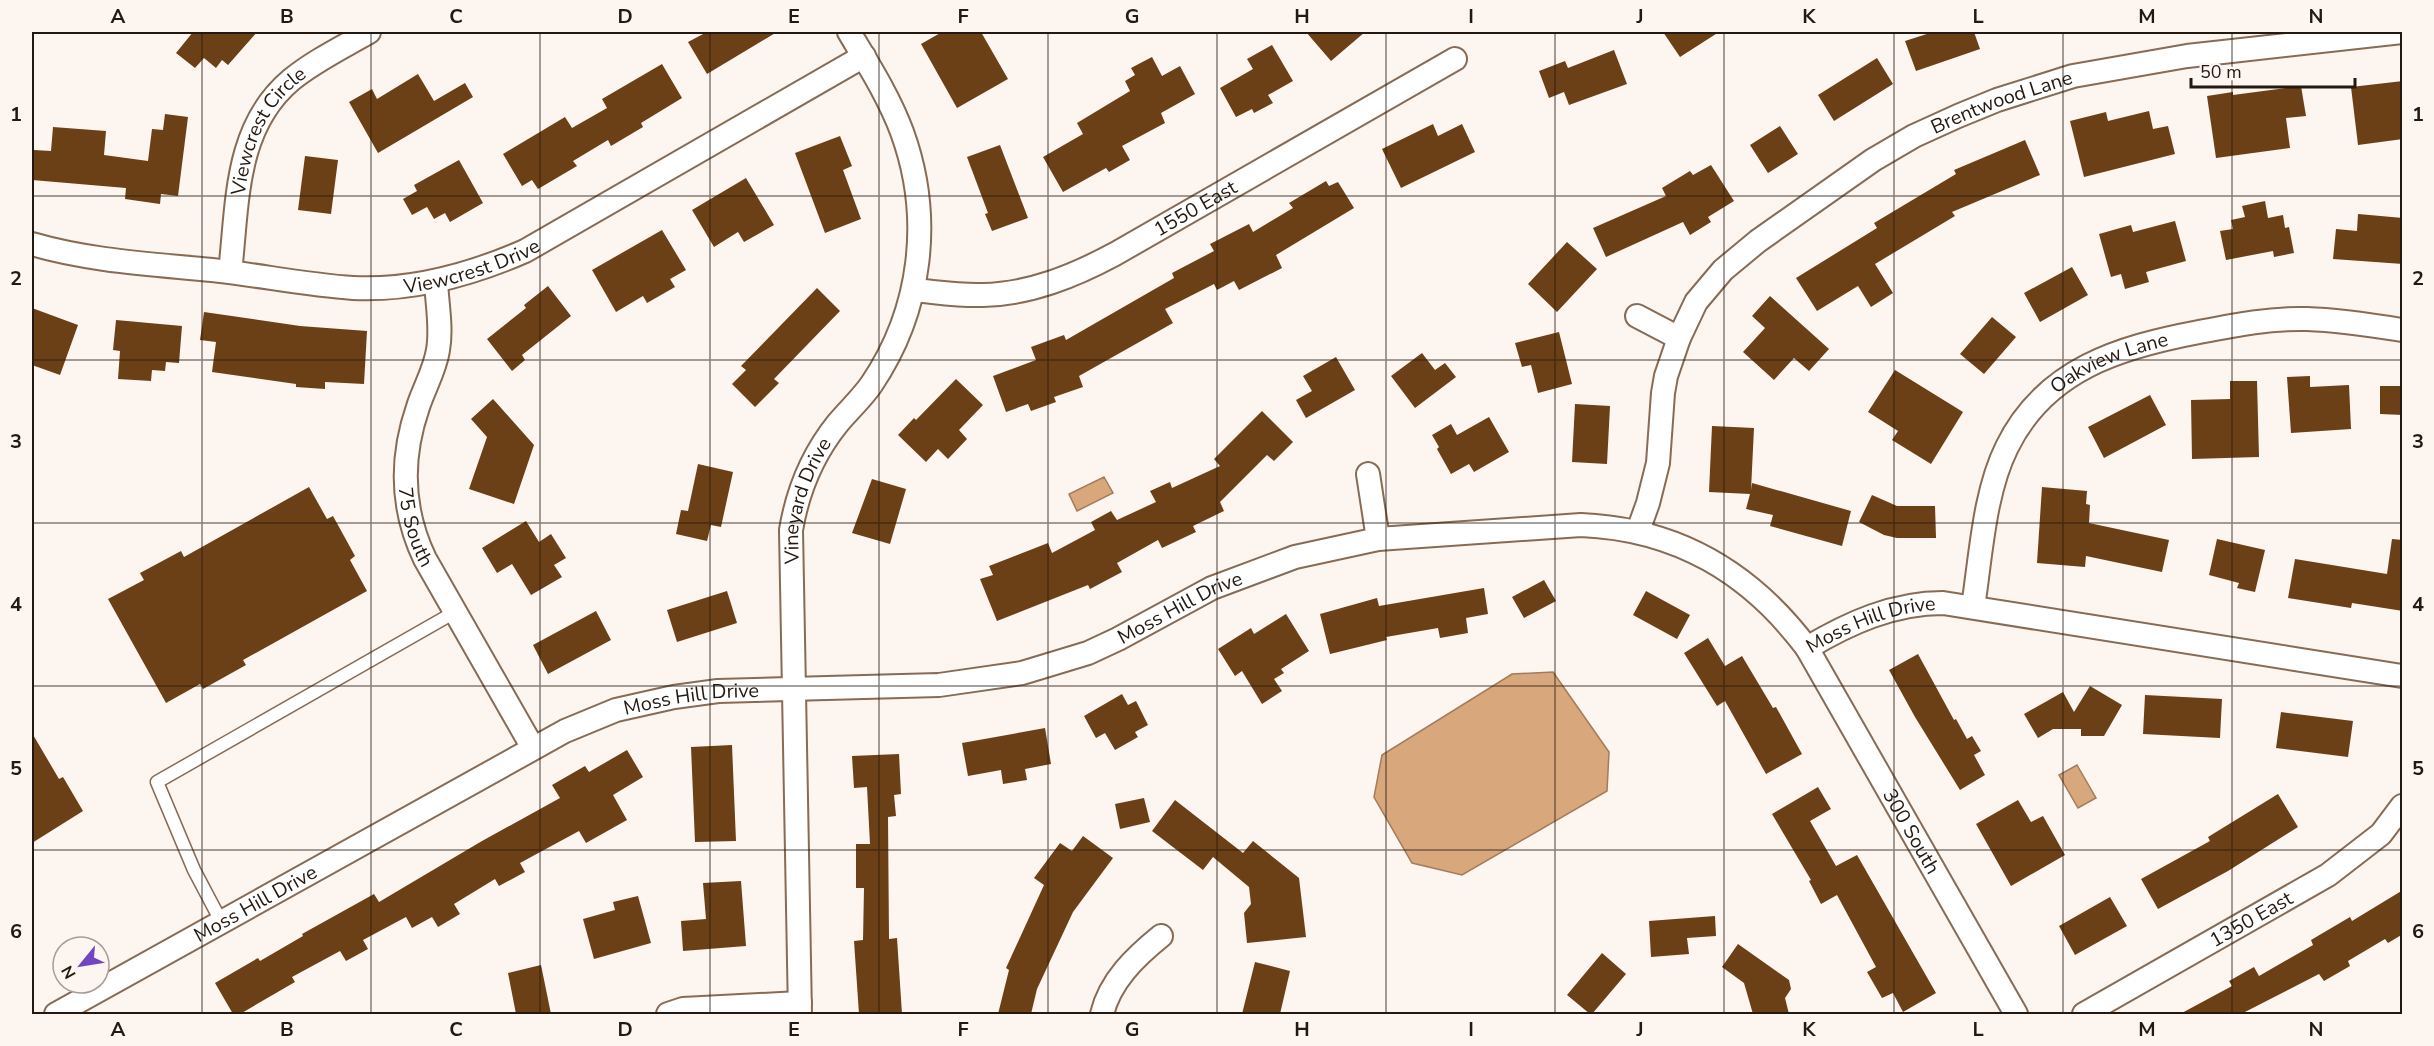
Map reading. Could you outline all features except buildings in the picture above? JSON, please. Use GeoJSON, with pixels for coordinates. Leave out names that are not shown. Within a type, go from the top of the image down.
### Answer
{"type":"FeatureCollection","features":[{"type":"Feature","properties":{"kind":"street","name":"Viewcrest Circle"},"geometry":{"type":"LineString","coordinates":[[230,272],[239,181],[244,155],[264,111],[277,93],[292,79],[369,32]]}},
{"type":"Feature","properties":{"kind":"street","name":"Vineyard Drive"},"geometry":{"type":"LineString","coordinates":[[800,1009],[789,550],[794,508],[808,469],[824,443],[870,387],[904,320],[913,290],[920,236],[916,182],[901,131],[864,56],[849,32]]}},
{"type":"Feature","properties":{"kind":"street","name":"Brentwood Lane"},"geometry":{"type":"LineString","coordinates":[[1638,531],[1654,481],[1663,393],[1679,338],[1696,302],[1723,270],[1758,241],[1873,160],[1914,136],[1958,116],[1997,100],[2073,76],[2187,56],[2355,34],[2403,32]]}},
{"type":"Feature","properties":{"kind":"street","name":"Viewcrest Drive"},"geometry":{"type":"LineString","coordinates":[[32,244],[94,258],[353,288],[400,286],[436,281],[470,273],[525,251],[864,56]]}},
{"type":"Feature","properties":{"kind":"street","name":"1550 East"},"geometry":{"type":"LineString","coordinates":[[913,290],[962,295],[1003,294],[1072,276],[1115,254],[1455,59]]}},
{"type":"Feature","properties":{"kind":"street","name":"75 South"},"geometry":{"type":"LineString","coordinates":[[436,281],[438,352],[409,438],[405,472],[405,492],[411,527],[417,544],[533,748]]}},
{"type":"Feature","properties":{"kind":"street"},"geometry":{"type":"LineString","coordinates":[[1637,316],[1679,338]]}},
{"type":"Feature","properties":{"kind":"street","name":"Oakview Lane"},"geometry":{"type":"LineString","coordinates":[[1973,607],[1989,504],[1999,464],[2008,445],[2031,410],[2066,378],[2085,366],[2129,347],[2255,322],[2316,320],[2403,330]]}},
{"type":"Feature","properties":{"kind":"street"},"geometry":{"type":"LineString","coordinates":[[1368,474],[1378,539]]}},
{"type":"Feature","properties":{"kind":"street","name":"Moss Hill Drive"},"geometry":{"type":"LineString","coordinates":[[56,1014],[533,748],[590,720],[645,703],[718,691],[939,685],[1022,673],[1088,653],[1212,588],[1263,567],[1294,557],[1378,539],[1581,525],[1609,526],[1638,531],[1685,548],[1732,574],[1774,609],[1807,648],[1833,632],[1885,611],[1924,603],[1943,603],[2403,676]]}},
{"type":"Feature","properties":{"kind":"street","name":"300 South"},"geometry":{"type":"LineString","coordinates":[[1807,648],[2016,1014]]}},
{"type":"Feature","properties":{"kind":"street","name":"1350 East"},"geometry":{"type":"LineString","coordinates":[[2084,1014],[2328,875],[2381,834],[2403,806]]}},
{"type":"Feature","properties":{"kind":"street"},"geometry":{"type":"LineString","coordinates":[[1102,1014],[1119,977],[1139,954],[1161,936]]}},
{"type":"Feature","properties":{"kind":"street"},"geometry":{"type":"LineString","coordinates":[[668,1014],[683,1009],[800,1009]]}},
{"type":"Feature","properties":{"kind":"lane"},"geometry":{"type":"LineString","coordinates":[[222,923],[194,870],[157,782],[455,612]]}},
{"type":"Feature","properties":{"kind":"shaded area"},"geometry":{"type":"Polygon","coordinates":[[[1104,477],[1113,493],[1077,511],[1069,494],[1104,477]]]}},
{"type":"Feature","properties":{"kind":"shaded area"},"geometry":{"type":"Polygon","coordinates":[[[1553,672],[1609,752],[1607,791],[1462,875],[1412,863],[1374,797],[1382,755],[1512,674],[1553,672]]]}},
{"type":"Feature","properties":{"kind":"shaded area"},"geometry":{"type":"Polygon","coordinates":[[[2077,765],[2096,798],[2078,808],[2059,775],[2077,765]]]}}]}
